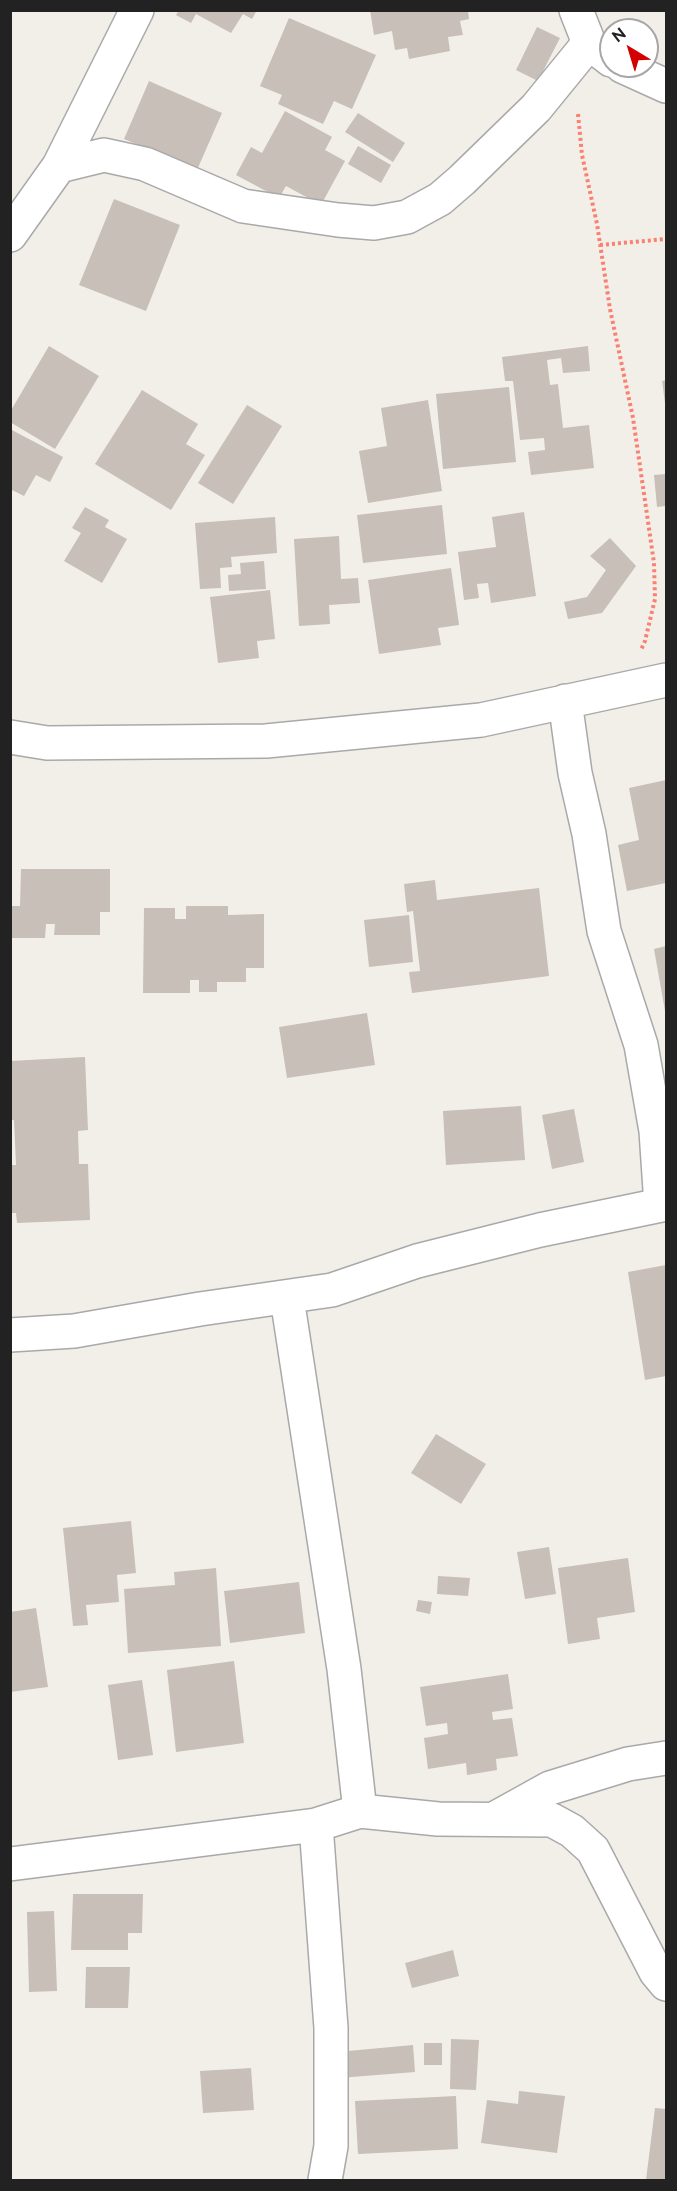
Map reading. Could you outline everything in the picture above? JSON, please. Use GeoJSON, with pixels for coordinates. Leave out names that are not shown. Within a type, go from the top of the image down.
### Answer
{"type":"FeatureCollection","features":[{"type":"Feature","properties":{"kind":"street"},"geometry":{"type":"LineString","coordinates":[[10,235],[58,166],[137,10]]}},
{"type":"Feature","properties":{"kind":"street"},"geometry":{"type":"LineString","coordinates":[[576,10],[599,50]]}},
{"type":"Feature","properties":{"kind":"street"},"geometry":{"type":"LineString","coordinates":[[58,166],[104,155],[145,164],[243,206],[374,223],[407,218],[440,199],[536,108],[599,53]]}},
{"type":"Feature","properties":{"kind":"street"},"geometry":{"type":"LineString","coordinates":[[648,78],[666,86]]}},
{"type":"Feature","properties":{"kind":"street"},"geometry":{"type":"LineString","coordinates":[[10,737],[47,743],[266,741],[481,720],[666,680]]}},
{"type":"Feature","properties":{"kind":"street"},"geometry":{"type":"LineString","coordinates":[[10,1335],[74,1331],[200,1309],[332,1290],[417,1261],[540,1230],[664,1205],[656,1131],[641,1045],[604,932],[589,834],[575,773],[565,701]]}},
{"type":"Feature","properties":{"kind":"street"},"geometry":{"type":"LineString","coordinates":[[287,1298],[344,1668],[360,1811]]}},
{"type":"Feature","properties":{"kind":"street"},"geometry":{"type":"LineString","coordinates":[[492,1820],[550,1788],[628,1764],[666,1758]]}},
{"type":"Feature","properties":{"kind":"street"},"geometry":{"type":"LineString","coordinates":[[10,1864],[316,1825],[360,1811],[438,1819],[552,1820],[572,1832],[593,1851],[656,1972],[666,1984]]}},
{"type":"Feature","properties":{"kind":"street"},"geometry":{"type":"LineString","coordinates":[[316,1825],[331,2028],[331,2146],[325,2181]]}},
{"type":"Feature","properties":{"kind":"path"},"geometry":{"type":"LineString","coordinates":[[578,108],[582,155],[610,309],[633,418],[654,562],[655,599],[645,641],[624,689]]}},
{"type":"Feature","properties":{"kind":"path"},"geometry":{"type":"LineString","coordinates":[[600,244],[666,239]]}},
{"type":"Feature","properties":{"kind":"building"},"geometry":{"type":"Polygon","coordinates":[[[179,10],[257,10],[252,19],[243,14],[231,33],[196,14],[191,23],[176,15],[179,10]]]}},
{"type":"Feature","properties":{"kind":"building"},"geometry":{"type":"Polygon","coordinates":[[[370,10],[468,10],[469,19],[460,21],[463,35],[448,37],[450,51],[409,59],[407,48],[395,50],[392,31],[374,35],[370,10]]]}},
{"type":"Feature","properties":{"kind":"building"},"geometry":{"type":"Polygon","coordinates":[[[289,18],[376,55],[352,109],[334,101],[323,124],[278,104],[282,95],[260,86],[289,18]]]}},
{"type":"Feature","properties":{"kind":"building"},"geometry":{"type":"Polygon","coordinates":[[[537,27],[560,38],[538,81],[516,70],[537,27]]]}},
{"type":"Feature","properties":{"kind":"building"},"geometry":{"type":"Polygon","coordinates":[[[149,81],[222,113],[197,170],[124,139],[149,81]]]}},
{"type":"Feature","properties":{"kind":"building"},"geometry":{"type":"Polygon","coordinates":[[[285,111],[332,137],[325,150],[345,161],[321,205],[286,186],[279,198],[236,175],[251,147],[262,153],[285,111]]]}},
{"type":"Feature","properties":{"kind":"building"},"geometry":{"type":"Polygon","coordinates":[[[358,113],[405,143],[393,162],[345,132],[358,113]]]}},
{"type":"Feature","properties":{"kind":"building"},"geometry":{"type":"Polygon","coordinates":[[[358,146],[391,165],[381,183],[348,164],[358,146]]]}},
{"type":"Feature","properties":{"kind":"building"},"geometry":{"type":"Polygon","coordinates":[[[114,199],[180,225],[146,311],[79,285],[114,199]]]}},
{"type":"Feature","properties":{"kind":"building"},"geometry":{"type":"Polygon","coordinates":[[[49,346],[99,376],[55,449],[10,422],[10,412],[49,346]]]}},
{"type":"Feature","properties":{"kind":"building"},"geometry":{"type":"Polygon","coordinates":[[[588,346],[590,371],[563,373],[561,358],[547,360],[550,385],[558,384],[563,428],[589,425],[594,468],[531,475],[528,452],[545,450],[544,438],[520,440],[513,381],[505,381],[502,357],[588,346]]]}},
{"type":"Feature","properties":{"kind":"building"},"geometry":{"type":"Polygon","coordinates":[[[666,380],[666,403],[665,403],[662,381],[666,380]]]}},
{"type":"Feature","properties":{"kind":"building"},"geometry":{"type":"Polygon","coordinates":[[[509,387],[516,462],[443,469],[436,394],[509,387]]]}},
{"type":"Feature","properties":{"kind":"building"},"geometry":{"type":"Polygon","coordinates":[[[142,390],[198,424],[186,444],[205,455],[171,510],[95,464],[142,390]]]}},
{"type":"Feature","properties":{"kind":"building"},"geometry":{"type":"Polygon","coordinates":[[[428,400],[442,491],[368,503],[359,451],[387,446],[381,408],[428,400]]]}},
{"type":"Feature","properties":{"kind":"building"},"geometry":{"type":"Polygon","coordinates":[[[247,405],[282,426],[233,504],[198,483],[247,405]]]}},
{"type":"Feature","properties":{"kind":"building"},"geometry":{"type":"Polygon","coordinates":[[[10,429],[63,457],[50,482],[36,475],[24,496],[10,489],[10,429]]]}},
{"type":"Feature","properties":{"kind":"building"},"geometry":{"type":"Polygon","coordinates":[[[666,474],[666,506],[657,507],[654,475],[666,474]]]}},
{"type":"Feature","properties":{"kind":"building"},"geometry":{"type":"Polygon","coordinates":[[[442,505],[447,554],[363,563],[357,515],[442,505]]]}},
{"type":"Feature","properties":{"kind":"building"},"geometry":{"type":"Polygon","coordinates":[[[85,507],[109,520],[105,527],[127,539],[102,583],[64,561],[81,533],[72,528],[85,507]]]}},
{"type":"Feature","properties":{"kind":"building"},"geometry":{"type":"Polygon","coordinates":[[[524,512],[536,596],[491,603],[488,583],[477,584],[479,598],[464,600],[458,552],[496,547],[492,517],[524,512]]]}},
{"type":"Feature","properties":{"kind":"building"},"geometry":{"type":"Polygon","coordinates":[[[275,517],[277,553],[231,557],[232,567],[220,568],[221,588],[200,589],[195,523],[275,517]]]}},
{"type":"Feature","properties":{"kind":"building"},"geometry":{"type":"Polygon","coordinates":[[[339,536],[341,579],[358,578],[360,603],[329,605],[330,624],[299,626],[294,539],[339,536]]]}},
{"type":"Feature","properties":{"kind":"building"},"geometry":{"type":"Polygon","coordinates":[[[610,538],[636,566],[602,613],[568,619],[564,602],[587,597],[606,570],[590,556],[610,538]]]}},
{"type":"Feature","properties":{"kind":"building"},"geometry":{"type":"Polygon","coordinates":[[[264,561],[266,589],[229,591],[228,575],[241,574],[240,563],[264,561]]]}},
{"type":"Feature","properties":{"kind":"building"},"geometry":{"type":"Polygon","coordinates":[[[451,568],[459,625],[438,628],[441,645],[379,654],[368,580],[451,568]]]}},
{"type":"Feature","properties":{"kind":"building"},"geometry":{"type":"Polygon","coordinates":[[[270,590],[275,639],[257,641],[259,658],[218,663],[210,597],[270,590]]]}},
{"type":"Feature","properties":{"kind":"building"},"geometry":{"type":"Polygon","coordinates":[[[666,780],[666,883],[627,891],[618,845],[639,840],[629,788],[666,780]]]}},
{"type":"Feature","properties":{"kind":"building"},"geometry":{"type":"Polygon","coordinates":[[[21,869],[110,869],[110,912],[100,912],[100,935],[54,935],[55,924],[46,924],[45,938],[10,938],[10,906],[20,906],[21,869]]]}},
{"type":"Feature","properties":{"kind":"building"},"geometry":{"type":"Polygon","coordinates":[[[435,880],[437,900],[539,888],[549,976],[412,993],[409,972],[420,971],[413,911],[407,912],[404,884],[435,880]]]}},
{"type":"Feature","properties":{"kind":"building"},"geometry":{"type":"Polygon","coordinates":[[[186,906],[228,906],[228,915],[264,914],[264,968],[246,968],[246,982],[217,982],[217,992],[199,992],[199,980],[190,980],[190,993],[143,993],[144,908],[175,908],[175,919],[186,919],[186,906]]]}},
{"type":"Feature","properties":{"kind":"building"},"geometry":{"type":"Polygon","coordinates":[[[409,915],[413,962],[369,967],[364,920],[409,915]]]}},
{"type":"Feature","properties":{"kind":"building"},"geometry":{"type":"Polygon","coordinates":[[[666,946],[666,1011],[665,1011],[654,949],[666,946]]]}},
{"type":"Feature","properties":{"kind":"building"},"geometry":{"type":"Polygon","coordinates":[[[367,1013],[375,1065],[287,1078],[279,1027],[367,1013]]]}},
{"type":"Feature","properties":{"kind":"building"},"geometry":{"type":"Polygon","coordinates":[[[85,1057],[88,1130],[78,1131],[79,1164],[88,1164],[90,1220],[17,1223],[16,1213],[10,1213],[10,1165],[16,1165],[14,1120],[10,1120],[10,1061],[85,1057]]]}},
{"type":"Feature","properties":{"kind":"building"},"geometry":{"type":"Polygon","coordinates":[[[521,1106],[525,1160],[446,1165],[443,1111],[521,1106]]]}},
{"type":"Feature","properties":{"kind":"building"},"geometry":{"type":"Polygon","coordinates":[[[574,1109],[584,1162],[552,1169],[542,1115],[574,1109]]]}},
{"type":"Feature","properties":{"kind":"building"},"geometry":{"type":"Polygon","coordinates":[[[666,1265],[666,1376],[645,1380],[628,1272],[666,1265]]]}},
{"type":"Feature","properties":{"kind":"building"},"geometry":{"type":"Polygon","coordinates":[[[436,1434],[486,1464],[461,1504],[411,1473],[436,1434]]]}},
{"type":"Feature","properties":{"kind":"building"},"geometry":{"type":"Polygon","coordinates":[[[131,1521],[136,1573],[117,1575],[119,1602],[86,1605],[88,1625],[73,1626],[63,1528],[131,1521]]]}},
{"type":"Feature","properties":{"kind":"building"},"geometry":{"type":"Polygon","coordinates":[[[549,1547],[556,1594],[525,1599],[517,1552],[549,1547]]]}},
{"type":"Feature","properties":{"kind":"building"},"geometry":{"type":"Polygon","coordinates":[[[628,1558],[635,1612],[597,1618],[600,1639],[568,1644],[558,1568],[628,1558]]]}},
{"type":"Feature","properties":{"kind":"building"},"geometry":{"type":"Polygon","coordinates":[[[216,1568],[221,1646],[128,1653],[124,1589],[175,1585],[174,1572],[216,1568]]]}},
{"type":"Feature","properties":{"kind":"building"},"geometry":{"type":"Polygon","coordinates":[[[438,1576],[470,1578],[468,1596],[437,1594],[438,1576]]]}},
{"type":"Feature","properties":{"kind":"building"},"geometry":{"type":"Polygon","coordinates":[[[299,1582],[305,1633],[230,1643],[224,1591],[299,1582]]]}},
{"type":"Feature","properties":{"kind":"building"},"geometry":{"type":"Polygon","coordinates":[[[418,1600],[432,1602],[430,1614],[416,1611],[418,1600]]]}},
{"type":"Feature","properties":{"kind":"building"},"geometry":{"type":"Polygon","coordinates":[[[36,1608],[48,1687],[10,1692],[10,1612],[36,1608]]]}},
{"type":"Feature","properties":{"kind":"building"},"geometry":{"type":"Polygon","coordinates":[[[234,1661],[244,1743],[176,1752],[167,1670],[234,1661]]]}},
{"type":"Feature","properties":{"kind":"building"},"geometry":{"type":"Polygon","coordinates":[[[508,1674],[513,1709],[492,1712],[493,1720],[512,1718],[518,1756],[496,1759],[497,1770],[467,1775],[466,1763],[428,1769],[424,1738],[448,1734],[447,1723],[426,1726],[420,1687],[508,1674]]]}},
{"type":"Feature","properties":{"kind":"building"},"geometry":{"type":"Polygon","coordinates":[[[142,1680],[153,1755],[118,1760],[108,1685],[142,1680]]]}},
{"type":"Feature","properties":{"kind":"building"},"geometry":{"type":"Polygon","coordinates":[[[73,1894],[143,1894],[142,1933],[128,1933],[128,1950],[71,1950],[73,1894]]]}},
{"type":"Feature","properties":{"kind":"building"},"geometry":{"type":"Polygon","coordinates":[[[54,1911],[57,1991],[29,1992],[27,1912],[54,1911]]]}},
{"type":"Feature","properties":{"kind":"building"},"geometry":{"type":"Polygon","coordinates":[[[453,1950],[459,1976],[412,1988],[405,1963],[453,1950]]]}},
{"type":"Feature","properties":{"kind":"building"},"geometry":{"type":"Polygon","coordinates":[[[86,1967],[130,1967],[128,2008],[85,2008],[86,1967]]]}},
{"type":"Feature","properties":{"kind":"building"},"geometry":{"type":"Polygon","coordinates":[[[451,2039],[479,2040],[476,2090],[450,2089],[451,2039]]]}},
{"type":"Feature","properties":{"kind":"building"},"geometry":{"type":"Polygon","coordinates":[[[424,2043],[442,2043],[442,2065],[424,2065],[424,2043]]]}},
{"type":"Feature","properties":{"kind":"building"},"geometry":{"type":"Polygon","coordinates":[[[413,2045],[415,2072],[339,2078],[337,2052],[413,2045]]]}},
{"type":"Feature","properties":{"kind":"building"},"geometry":{"type":"Polygon","coordinates":[[[251,2068],[254,2110],[203,2113],[200,2071],[251,2068]]]}},
{"type":"Feature","properties":{"kind":"building"},"geometry":{"type":"Polygon","coordinates":[[[519,2091],[565,2096],[557,2153],[481,2143],[487,2100],[518,2104],[519,2091]]]}},
{"type":"Feature","properties":{"kind":"building"},"geometry":{"type":"Polygon","coordinates":[[[456,2096],[458,2149],[358,2154],[355,2101],[456,2096]]]}},
{"type":"Feature","properties":{"kind":"building"},"geometry":{"type":"Polygon","coordinates":[[[655,2108],[666,2109],[666,2180],[646,2180],[655,2108]]]}}]}
